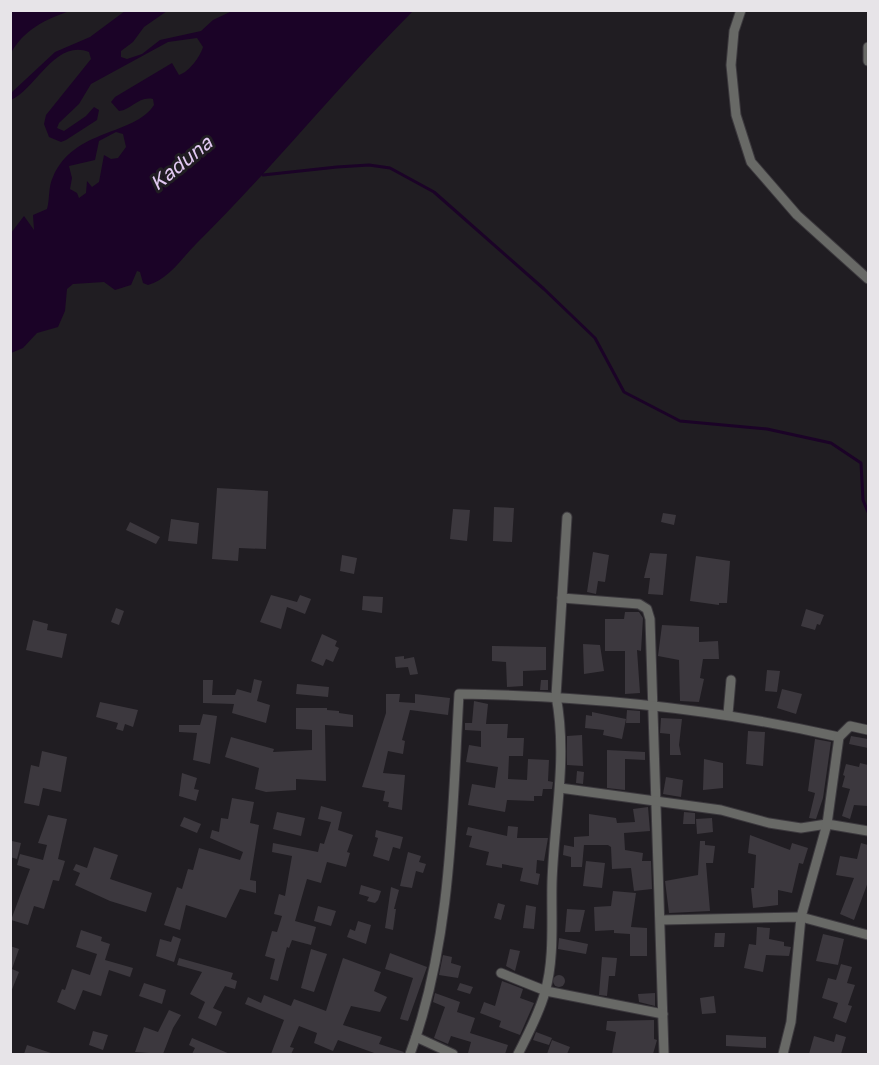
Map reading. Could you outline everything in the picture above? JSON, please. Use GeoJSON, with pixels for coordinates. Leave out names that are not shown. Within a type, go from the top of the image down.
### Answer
{"type":"FeatureCollection","features":[{"type":"Feature","properties":{"kind":"street"},"geometry":{"type":"LineString","coordinates":[[741,10],[734,31],[731,64],[736,115],[751,162],[797,215],[868,279]]}},
{"type":"Feature","properties":{"kind":"street"},"geometry":{"type":"LineString","coordinates":[[868,47],[868,61]]}},
{"type":"Feature","properties":{"kind":"street"},"geometry":{"type":"LineString","coordinates":[[518,1054],[546,991],[551,951],[552,880],[560,788],[559,712],[556,696],[567,517]]}},
{"type":"Feature","properties":{"kind":"street"},"geometry":{"type":"LineString","coordinates":[[562,598],[639,604],[647,609],[653,705],[664,1054]]}},
{"type":"Feature","properties":{"kind":"street"},"geometry":{"type":"LineString","coordinates":[[728,714],[731,680]]}},
{"type":"Feature","properties":{"kind":"street"},"geometry":{"type":"LineString","coordinates":[[410,1054],[425,1014],[444,918],[459,694],[556,696],[653,705],[728,714],[839,736]]}},
{"type":"Feature","properties":{"kind":"street"},"geometry":{"type":"LineString","coordinates":[[783,1054],[791,1022],[801,917],[827,824],[839,736],[850,726],[868,730]]}},
{"type":"Feature","properties":{"kind":"street"},"geometry":{"type":"LineString","coordinates":[[560,788],[721,810],[769,823],[801,828],[827,824],[868,831]]}},
{"type":"Feature","properties":{"kind":"street"},"geometry":{"type":"LineString","coordinates":[[661,920],[801,917],[868,934]]}},
{"type":"Feature","properties":{"kind":"street"},"geometry":{"type":"LineString","coordinates":[[501,973],[546,991],[663,1014]]}},
{"type":"Feature","properties":{"kind":"street"},"geometry":{"type":"LineString","coordinates":[[417,1037],[453,1054]]}},
{"type":"Feature","properties":{"kind":"water"},"geometry":{"type":"Polygon","coordinates":[[[11,10],[70,11],[36,26],[22,38],[11,53],[11,10]]]}},
{"type":"Feature","properties":{"kind":"water","name":"Kaduna"},"geometry":{"type":"Polygon","coordinates":[[[125,11],[167,11],[144,27],[133,42],[121,51],[121,57],[127,59],[142,54],[160,40],[201,31],[213,20],[232,11],[413,11],[168,274],[148,285],[143,283],[140,272],[137,271],[131,285],[115,290],[104,282],[73,284],[67,289],[65,311],[58,327],[37,333],[23,348],[11,353],[11,233],[24,216],[34,230],[33,215],[47,209],[53,177],[63,161],[75,149],[133,122],[145,115],[154,105],[153,99],[143,99],[119,111],[111,102],[115,97],[172,63],[179,75],[187,71],[194,64],[203,47],[197,38],[168,42],[91,84],[79,104],[59,123],[57,128],[64,131],[86,116],[94,107],[99,110],[97,120],[61,142],[49,137],[44,124],[46,115],[91,59],[89,52],[77,50],[66,52],[11,100],[11,93],[55,52],[90,37],[125,11]],[[116,132],[99,141],[95,160],[69,166],[72,178],[70,189],[77,193],[79,198],[86,193],[87,181],[92,187],[99,182],[104,155],[111,159],[118,158],[126,147],[123,134],[116,132]]]}},
{"type":"Feature","properties":{"kind":"building"},"geometry":{"type":"Polygon","coordinates":[[[217,488],[268,491],[266,549],[239,548],[238,561],[212,559],[217,488]]]}},
{"type":"Feature","properties":{"kind":"building"},"geometry":{"type":"Polygon","coordinates":[[[494,507],[514,508],[512,542],[493,541],[494,507]]]}},
{"type":"Feature","properties":{"kind":"building"},"geometry":{"type":"Polygon","coordinates":[[[453,509],[470,510],[467,541],[450,539],[453,509]]]}},
{"type":"Feature","properties":{"kind":"building"},"geometry":{"type":"Polygon","coordinates":[[[663,513],[676,515],[674,525],[661,522],[663,513]]]}},
{"type":"Feature","properties":{"kind":"building"},"geometry":{"type":"Polygon","coordinates":[[[171,519],[199,523],[197,544],[168,541],[171,519]]]}},
{"type":"Feature","properties":{"kind":"building"},"geometry":{"type":"Polygon","coordinates":[[[130,522],[160,537],[156,544],[126,530],[130,522]]]}},
{"type":"Feature","properties":{"kind":"building"},"geometry":{"type":"Polygon","coordinates":[[[593,552],[609,555],[605,582],[598,581],[596,594],[587,592],[593,552]]]}},
{"type":"Feature","properties":{"kind":"building"},"geometry":{"type":"Polygon","coordinates":[[[650,553],[667,554],[663,595],[648,594],[650,578],[644,578],[650,553]]]}},
{"type":"Feature","properties":{"kind":"building"},"geometry":{"type":"Polygon","coordinates":[[[342,555],[357,558],[354,574],[340,571],[342,555]]]}},
{"type":"Feature","properties":{"kind":"building"},"geometry":{"type":"Polygon","coordinates":[[[696,556],[730,561],[727,603],[719,603],[719,605],[690,601],[696,556]]]}},
{"type":"Feature","properties":{"kind":"building"},"geometry":{"type":"Polygon","coordinates":[[[271,595],[297,602],[300,595],[311,599],[305,614],[287,607],[281,629],[260,622],[271,595]]]}},
{"type":"Feature","properties":{"kind":"building"},"geometry":{"type":"Polygon","coordinates":[[[363,596],[383,597],[382,613],[362,610],[363,596]]]}},
{"type":"Feature","properties":{"kind":"building"},"geometry":{"type":"Polygon","coordinates":[[[116,608],[124,611],[119,625],[111,622],[116,608]]]}},
{"type":"Feature","properties":{"kind":"building"},"geometry":{"type":"Polygon","coordinates":[[[806,609],[824,615],[815,630],[801,626],[806,609]]]}},
{"type":"Feature","properties":{"kind":"building"},"geometry":{"type":"Polygon","coordinates":[[[625,612],[639,612],[643,618],[641,651],[637,650],[640,693],[625,694],[625,651],[605,651],[605,619],[624,619],[625,612]]]}},
{"type":"Feature","properties":{"kind":"building"},"geometry":{"type":"Polygon","coordinates":[[[33,620],[48,624],[47,630],[67,634],[62,658],[26,650],[33,620]]]}},
{"type":"Feature","properties":{"kind":"building"},"geometry":{"type":"Polygon","coordinates":[[[662,625],[699,627],[699,642],[718,641],[719,659],[703,659],[700,678],[704,679],[699,702],[680,701],[679,660],[658,656],[662,625]]]}},
{"type":"Feature","properties":{"kind":"building"},"geometry":{"type":"Polygon","coordinates":[[[322,634],[337,641],[335,646],[339,648],[333,662],[326,659],[323,666],[311,661],[322,634]]]}},
{"type":"Feature","properties":{"kind":"building"},"geometry":{"type":"Polygon","coordinates":[[[583,644],[600,645],[604,671],[584,674],[583,644]]]}},
{"type":"Feature","properties":{"kind":"building"},"geometry":{"type":"Polygon","coordinates":[[[492,646],[546,647],[546,670],[523,671],[523,686],[507,687],[506,662],[492,661],[492,646]]]}},
{"type":"Feature","properties":{"kind":"building"},"geometry":{"type":"Polygon","coordinates":[[[404,656],[404,659],[414,657],[418,674],[410,675],[408,667],[396,668],[395,657],[404,656]]]}},
{"type":"Feature","properties":{"kind":"building"},"geometry":{"type":"Polygon","coordinates":[[[767,670],[780,671],[777,692],[765,691],[767,670]]]}},
{"type":"Feature","properties":{"kind":"building"},"geometry":{"type":"Polygon","coordinates":[[[254,679],[262,681],[257,701],[270,705],[266,723],[232,713],[234,704],[203,703],[203,680],[213,680],[212,695],[235,695],[237,689],[251,693],[254,679]]]}},
{"type":"Feature","properties":{"kind":"building"},"geometry":{"type":"Polygon","coordinates":[[[541,680],[548,680],[548,690],[540,690],[541,680]]]}},
{"type":"Feature","properties":{"kind":"building"},"geometry":{"type":"Polygon","coordinates":[[[297,684],[329,687],[328,697],[296,694],[297,684]]]}},
{"type":"Feature","properties":{"kind":"building"},"geometry":{"type":"Polygon","coordinates":[[[782,689],[802,694],[796,714],[777,708],[782,689]]]}},
{"type":"Feature","properties":{"kind":"building"},"geometry":{"type":"Polygon","coordinates":[[[386,694],[400,694],[399,702],[415,703],[415,694],[450,698],[448,715],[410,710],[402,740],[405,741],[403,754],[388,751],[383,773],[405,775],[402,810],[388,807],[389,802],[383,801],[385,791],[362,787],[386,713],[386,694]]]}},
{"type":"Feature","properties":{"kind":"building"},"geometry":{"type":"Polygon","coordinates":[[[474,701],[488,704],[486,724],[508,724],[507,738],[524,738],[523,756],[509,756],[508,779],[527,780],[528,759],[549,760],[548,781],[553,782],[552,789],[543,789],[542,796],[534,796],[534,801],[507,800],[505,812],[468,805],[472,784],[495,788],[498,767],[466,762],[469,745],[481,747],[481,731],[465,730],[465,723],[472,723],[474,701]]]}},
{"type":"Feature","properties":{"kind":"building"},"geometry":{"type":"Polygon","coordinates":[[[100,702],[138,710],[133,727],[125,724],[123,731],[116,729],[118,723],[96,717],[100,702]]]}},
{"type":"Feature","properties":{"kind":"building"},"geometry":{"type":"Polygon","coordinates":[[[296,708],[327,708],[327,710],[353,715],[353,727],[325,725],[326,781],[296,779],[296,790],[266,792],[255,789],[259,768],[225,757],[231,737],[274,749],[273,752],[312,750],[312,730],[296,729],[296,708]]]}},
{"type":"Feature","properties":{"kind":"building"},"geometry":{"type":"Polygon","coordinates":[[[627,710],[640,711],[640,723],[626,723],[627,710]]]}},
{"type":"Feature","properties":{"kind":"building"},"geometry":{"type":"Polygon","coordinates":[[[592,712],[626,719],[622,739],[603,735],[604,730],[585,728],[586,715],[592,716],[592,712]]]}},
{"type":"Feature","properties":{"kind":"building"},"geometry":{"type":"Polygon","coordinates":[[[203,714],[217,716],[210,764],[193,760],[197,733],[179,732],[179,725],[200,725],[203,714]]]}},
{"type":"Feature","properties":{"kind":"building"},"geometry":{"type":"Polygon","coordinates":[[[661,718],[682,719],[679,745],[681,755],[670,755],[670,734],[660,733],[661,718]]]}},
{"type":"Feature","properties":{"kind":"building"},"geometry":{"type":"Polygon","coordinates":[[[748,731],[765,732],[763,766],[746,764],[748,731]]]}},
{"type":"Feature","properties":{"kind":"building"},"geometry":{"type":"Polygon","coordinates":[[[582,735],[583,766],[567,765],[567,736],[582,735]]]}},
{"type":"Feature","properties":{"kind":"building"},"geometry":{"type":"Polygon","coordinates":[[[851,736],[868,739],[868,748],[849,744],[851,736]]]}},
{"type":"Feature","properties":{"kind":"building"},"geometry":{"type":"Polygon","coordinates":[[[815,739],[831,742],[823,798],[816,819],[809,818],[815,793],[808,791],[815,739]]]}},
{"type":"Feature","properties":{"kind":"building"},"geometry":{"type":"Polygon","coordinates":[[[607,750],[645,752],[645,760],[625,759],[625,790],[607,788],[607,750]]]}},
{"type":"Feature","properties":{"kind":"building"},"geometry":{"type":"Polygon","coordinates":[[[42,751],[67,757],[61,792],[43,788],[39,806],[24,803],[31,765],[39,767],[42,751]]]}},
{"type":"Feature","properties":{"kind":"building"},"geometry":{"type":"Polygon","coordinates":[[[704,759],[723,763],[723,788],[703,790],[704,759]]]}},
{"type":"Feature","properties":{"kind":"building"},"geometry":{"type":"Polygon","coordinates":[[[860,763],[868,765],[868,806],[854,805],[850,819],[842,816],[850,789],[842,787],[845,776],[843,775],[846,764],[859,767],[860,763]]]}},
{"type":"Feature","properties":{"kind":"building"},"geometry":{"type":"Polygon","coordinates":[[[577,771],[584,772],[583,784],[576,783],[577,771]]]}},
{"type":"Feature","properties":{"kind":"building"},"geometry":{"type":"Polygon","coordinates":[[[182,773],[197,778],[194,789],[199,790],[196,801],[179,796],[182,773]]]}},
{"type":"Feature","properties":{"kind":"building"},"geometry":{"type":"Polygon","coordinates":[[[666,777],[683,780],[681,797],[663,794],[666,777]]]}},
{"type":"Feature","properties":{"kind":"building"},"geometry":{"type":"Polygon","coordinates":[[[232,798],[254,802],[250,823],[259,825],[250,880],[256,881],[256,893],[240,889],[226,918],[186,905],[180,930],[164,925],[177,887],[182,889],[188,869],[193,870],[199,848],[240,860],[243,852],[210,838],[212,830],[219,832],[221,818],[228,819],[232,798]]]}},
{"type":"Feature","properties":{"kind":"building"},"geometry":{"type":"Polygon","coordinates":[[[321,806],[342,812],[338,830],[353,835],[347,852],[350,853],[346,867],[327,862],[321,883],[307,879],[295,921],[316,927],[311,945],[292,940],[289,948],[287,947],[278,981],[270,979],[275,959],[265,956],[272,931],[277,932],[282,916],[274,914],[279,894],[285,896],[292,856],[272,852],[273,843],[318,852],[320,843],[324,844],[331,822],[318,819],[321,806]]]}},
{"type":"Feature","properties":{"kind":"building"},"geometry":{"type":"Polygon","coordinates":[[[648,807],[650,831],[624,833],[625,850],[643,853],[642,861],[651,861],[652,889],[634,891],[631,868],[612,869],[611,847],[608,845],[584,845],[582,867],[571,867],[571,857],[563,855],[564,845],[574,847],[574,837],[589,836],[589,814],[616,818],[617,823],[635,822],[633,809],[648,807]]]}},
{"type":"Feature","properties":{"kind":"building"},"geometry":{"type":"Polygon","coordinates":[[[277,812],[305,818],[301,836],[273,829],[277,812]]]}},
{"type":"Feature","properties":{"kind":"building"},"geometry":{"type":"Polygon","coordinates":[[[684,812],[695,813],[695,824],[683,824],[684,812]]]}},
{"type":"Feature","properties":{"kind":"building"},"geometry":{"type":"Polygon","coordinates":[[[48,815],[67,819],[58,859],[65,861],[59,881],[53,880],[44,909],[34,906],[28,925],[11,920],[30,869],[17,865],[20,854],[43,860],[47,845],[38,843],[48,815]]]}},
{"type":"Feature","properties":{"kind":"building"},"geometry":{"type":"Polygon","coordinates":[[[184,817],[201,824],[197,833],[180,826],[184,817]]]}},
{"type":"Feature","properties":{"kind":"building"},"geometry":{"type":"Polygon","coordinates":[[[712,818],[713,832],[697,834],[696,819],[712,818]]]}},
{"type":"Feature","properties":{"kind":"building"},"geometry":{"type":"Polygon","coordinates":[[[508,826],[518,827],[517,838],[548,838],[544,861],[537,860],[536,873],[540,874],[538,885],[520,881],[523,868],[502,864],[502,868],[486,865],[489,852],[469,847],[472,836],[466,835],[468,827],[507,836],[508,826]]]}},
{"type":"Feature","properties":{"kind":"building"},"geometry":{"type":"Polygon","coordinates":[[[376,830],[403,837],[400,849],[393,847],[389,861],[373,856],[378,838],[375,837],[376,830]]]}},
{"type":"Feature","properties":{"kind":"building"},"geometry":{"type":"Polygon","coordinates":[[[750,835],[790,850],[792,843],[808,848],[803,864],[799,863],[792,893],[778,890],[778,905],[753,908],[751,888],[754,888],[756,855],[748,853],[750,835]]]}},
{"type":"Feature","properties":{"kind":"building"},"geometry":{"type":"Polygon","coordinates":[[[12,841],[21,843],[17,859],[10,857],[12,841]]]}},
{"type":"Feature","properties":{"kind":"building"},"geometry":{"type":"Polygon","coordinates":[[[700,841],[705,841],[705,845],[715,846],[713,863],[706,863],[710,911],[669,913],[665,881],[698,875],[700,841]]]}},
{"type":"Feature","properties":{"kind":"building"},"geometry":{"type":"Polygon","coordinates":[[[861,843],[868,845],[868,882],[854,920],[840,914],[854,878],[836,875],[840,856],[857,859],[861,843]]]}},
{"type":"Feature","properties":{"kind":"building"},"geometry":{"type":"Polygon","coordinates":[[[94,847],[118,855],[110,879],[152,893],[146,912],[110,901],[75,885],[80,873],[73,870],[76,864],[87,868],[94,847]]]}},
{"type":"Feature","properties":{"kind":"building"},"geometry":{"type":"Polygon","coordinates":[[[408,852],[421,856],[419,862],[426,864],[423,873],[416,871],[412,888],[400,886],[408,852]]]}},
{"type":"Feature","properties":{"kind":"building"},"geometry":{"type":"Polygon","coordinates":[[[586,861],[605,863],[602,888],[583,886],[586,861]]]}},
{"type":"Feature","properties":{"kind":"building"},"geometry":{"type":"Polygon","coordinates":[[[361,885],[381,891],[375,903],[367,901],[369,897],[359,894],[361,885]]]}},
{"type":"Feature","properties":{"kind":"building"},"geometry":{"type":"Polygon","coordinates":[[[391,887],[399,890],[394,909],[396,909],[393,930],[385,928],[391,887]]]}},
{"type":"Feature","properties":{"kind":"building"},"geometry":{"type":"Polygon","coordinates":[[[613,891],[636,893],[631,927],[647,928],[647,956],[630,956],[630,934],[614,933],[614,930],[595,931],[594,907],[611,906],[613,891]]]}},
{"type":"Feature","properties":{"kind":"building"},"geometry":{"type":"Polygon","coordinates":[[[498,903],[505,905],[501,920],[494,918],[498,903]]]}},
{"type":"Feature","properties":{"kind":"building"},"geometry":{"type":"Polygon","coordinates":[[[526,905],[536,907],[534,929],[523,928],[526,905]]]}},
{"type":"Feature","properties":{"kind":"building"},"geometry":{"type":"Polygon","coordinates":[[[318,906],[336,911],[331,926],[314,921],[318,906]]]}},
{"type":"Feature","properties":{"kind":"building"},"geometry":{"type":"Polygon","coordinates":[[[567,909],[585,910],[580,932],[565,932],[567,909]]]}},
{"type":"Feature","properties":{"kind":"building"},"geometry":{"type":"Polygon","coordinates":[[[358,921],[371,925],[366,944],[347,937],[350,929],[355,931],[358,921]]]}},
{"type":"Feature","properties":{"kind":"building"},"geometry":{"type":"Polygon","coordinates":[[[757,927],[770,928],[769,939],[784,942],[784,946],[791,947],[789,956],[766,955],[763,972],[744,968],[749,944],[756,945],[757,927]]]}},
{"type":"Feature","properties":{"kind":"building"},"geometry":{"type":"Polygon","coordinates":[[[81,930],[102,937],[101,941],[110,944],[105,960],[133,968],[130,977],[109,970],[101,996],[83,990],[75,1010],[57,1002],[62,989],[65,990],[72,969],[90,975],[97,954],[76,947],[81,930]]]}},
{"type":"Feature","properties":{"kind":"building"},"geometry":{"type":"Polygon","coordinates":[[[715,933],[725,933],[724,947],[714,947],[715,933]]]}},
{"type":"Feature","properties":{"kind":"building"},"geometry":{"type":"Polygon","coordinates":[[[823,934],[844,939],[838,965],[816,961],[823,934]]]}},
{"type":"Feature","properties":{"kind":"building"},"geometry":{"type":"Polygon","coordinates":[[[173,936],[181,939],[174,962],[156,956],[160,939],[171,942],[173,936]]]}},
{"type":"Feature","properties":{"kind":"building"},"geometry":{"type":"Polygon","coordinates":[[[559,938],[588,944],[586,954],[558,949],[559,938]]]}},
{"type":"Feature","properties":{"kind":"building"},"geometry":{"type":"Polygon","coordinates":[[[10,946],[19,949],[12,969],[19,972],[11,992],[10,946]]]}},
{"type":"Feature","properties":{"kind":"building"},"geometry":{"type":"Polygon","coordinates":[[[311,949],[327,954],[314,992],[301,988],[311,949]]]}},
{"type":"Feature","properties":{"kind":"building"},"geometry":{"type":"Polygon","coordinates":[[[510,949],[520,951],[515,971],[506,966],[510,949]]]}},
{"type":"Feature","properties":{"kind":"building"},"geometry":{"type":"Polygon","coordinates":[[[390,953],[427,967],[408,1021],[400,1019],[413,978],[385,969],[390,953]]]}},
{"type":"Feature","properties":{"kind":"building"},"geometry":{"type":"Polygon","coordinates":[[[443,955],[452,957],[451,963],[461,966],[458,978],[439,975],[443,955]]]}},
{"type":"Feature","properties":{"kind":"building"},"geometry":{"type":"Polygon","coordinates":[[[602,957],[617,958],[615,976],[609,976],[607,996],[599,995],[602,957]]]}},
{"type":"Feature","properties":{"kind":"building"},"geometry":{"type":"Polygon","coordinates":[[[179,958],[233,973],[231,979],[237,981],[235,989],[225,986],[213,1008],[222,1012],[216,1026],[198,1018],[205,1002],[190,994],[202,972],[177,965],[179,958]]]}},
{"type":"Feature","properties":{"kind":"building"},"geometry":{"type":"Polygon","coordinates":[[[343,958],[381,972],[374,991],[387,997],[380,1012],[351,1006],[343,1025],[382,1037],[379,1044],[404,1052],[403,1054],[377,1054],[338,1040],[333,1051],[314,1043],[317,1033],[299,1026],[290,1047],[294,1048],[291,1054],[271,1054],[284,1020],[245,1004],[248,997],[261,1003],[264,995],[291,1006],[294,999],[326,1011],[343,958]]]}},
{"type":"Feature","properties":{"kind":"building"},"geometry":{"type":"Polygon","coordinates":[[[841,964],[852,967],[847,983],[855,985],[848,1005],[852,1006],[846,1023],[833,1018],[838,1003],[822,998],[828,978],[836,980],[841,964]]]}},
{"type":"Feature","properties":{"kind":"building"},"geometry":{"type":"Polygon","coordinates":[[[559,975],[565,981],[559,987],[553,981],[559,975]]]}},
{"type":"Feature","properties":{"kind":"building"},"geometry":{"type":"Polygon","coordinates":[[[502,981],[523,989],[520,998],[534,1003],[520,1035],[499,1027],[501,1021],[480,1013],[484,1002],[495,1006],[502,981]]]}},
{"type":"Feature","properties":{"kind":"building"},"geometry":{"type":"Polygon","coordinates":[[[144,983],[166,990],[162,1004],[139,996],[144,983]]]}},
{"type":"Feature","properties":{"kind":"building"},"geometry":{"type":"Polygon","coordinates":[[[460,983],[473,987],[470,994],[457,990],[460,983]]]}},
{"type":"Feature","properties":{"kind":"building"},"geometry":{"type":"Polygon","coordinates":[[[435,993],[460,1002],[457,1012],[475,1018],[470,1033],[508,1045],[505,1054],[468,1053],[471,1042],[451,1036],[448,1044],[434,1038],[445,1007],[433,1002],[435,993]]]}},
{"type":"Feature","properties":{"kind":"building"},"geometry":{"type":"Polygon","coordinates":[[[655,993],[655,1006],[639,1002],[638,994],[655,993]]]}},
{"type":"Feature","properties":{"kind":"building"},"geometry":{"type":"Polygon","coordinates":[[[714,996],[716,1013],[702,1014],[700,998],[714,996]]]}},
{"type":"Feature","properties":{"kind":"building"},"geometry":{"type":"Polygon","coordinates":[[[169,1010],[181,1015],[173,1028],[163,1054],[135,1052],[144,1027],[158,1032],[169,1010]]]}},
{"type":"Feature","properties":{"kind":"building"},"geometry":{"type":"Polygon","coordinates":[[[654,1020],[654,1039],[657,1040],[653,1054],[612,1054],[616,1032],[606,1030],[607,1021],[654,1020]]]}},
{"type":"Feature","properties":{"kind":"building"},"geometry":{"type":"Polygon","coordinates":[[[93,1031],[108,1035],[103,1050],[89,1045],[93,1031]]]}},
{"type":"Feature","properties":{"kind":"building"},"geometry":{"type":"Polygon","coordinates":[[[536,1032],[552,1038],[549,1045],[533,1040],[536,1032]]]}},
{"type":"Feature","properties":{"kind":"building"},"geometry":{"type":"Polygon","coordinates":[[[836,1034],[846,1037],[841,1054],[809,1054],[814,1036],[834,1042],[836,1034]]]}},
{"type":"Feature","properties":{"kind":"building"},"geometry":{"type":"Polygon","coordinates":[[[726,1035],[766,1037],[766,1048],[726,1046],[726,1035]]]}},
{"type":"Feature","properties":{"kind":"building"},"geometry":{"type":"Polygon","coordinates":[[[192,1038],[230,1054],[192,1054],[195,1048],[189,1045],[192,1038]]]}},
{"type":"Feature","properties":{"kind":"building"},"geometry":{"type":"Polygon","coordinates":[[[552,1040],[570,1047],[567,1054],[547,1054],[552,1040]]]}},
{"type":"Feature","properties":{"kind":"building"},"geometry":{"type":"Polygon","coordinates":[[[27,1045],[51,1053],[51,1054],[24,1054],[27,1045]]]}},
{"type":"Feature","properties":{"kind":"waterway"},"geometry":{"type":"LineString","coordinates":[[263,175],[369,165],[390,168],[434,192],[544,289],[595,338],[624,392],[680,421],[767,429],[831,443],[861,463],[863,500],[868,512]]}}]}
